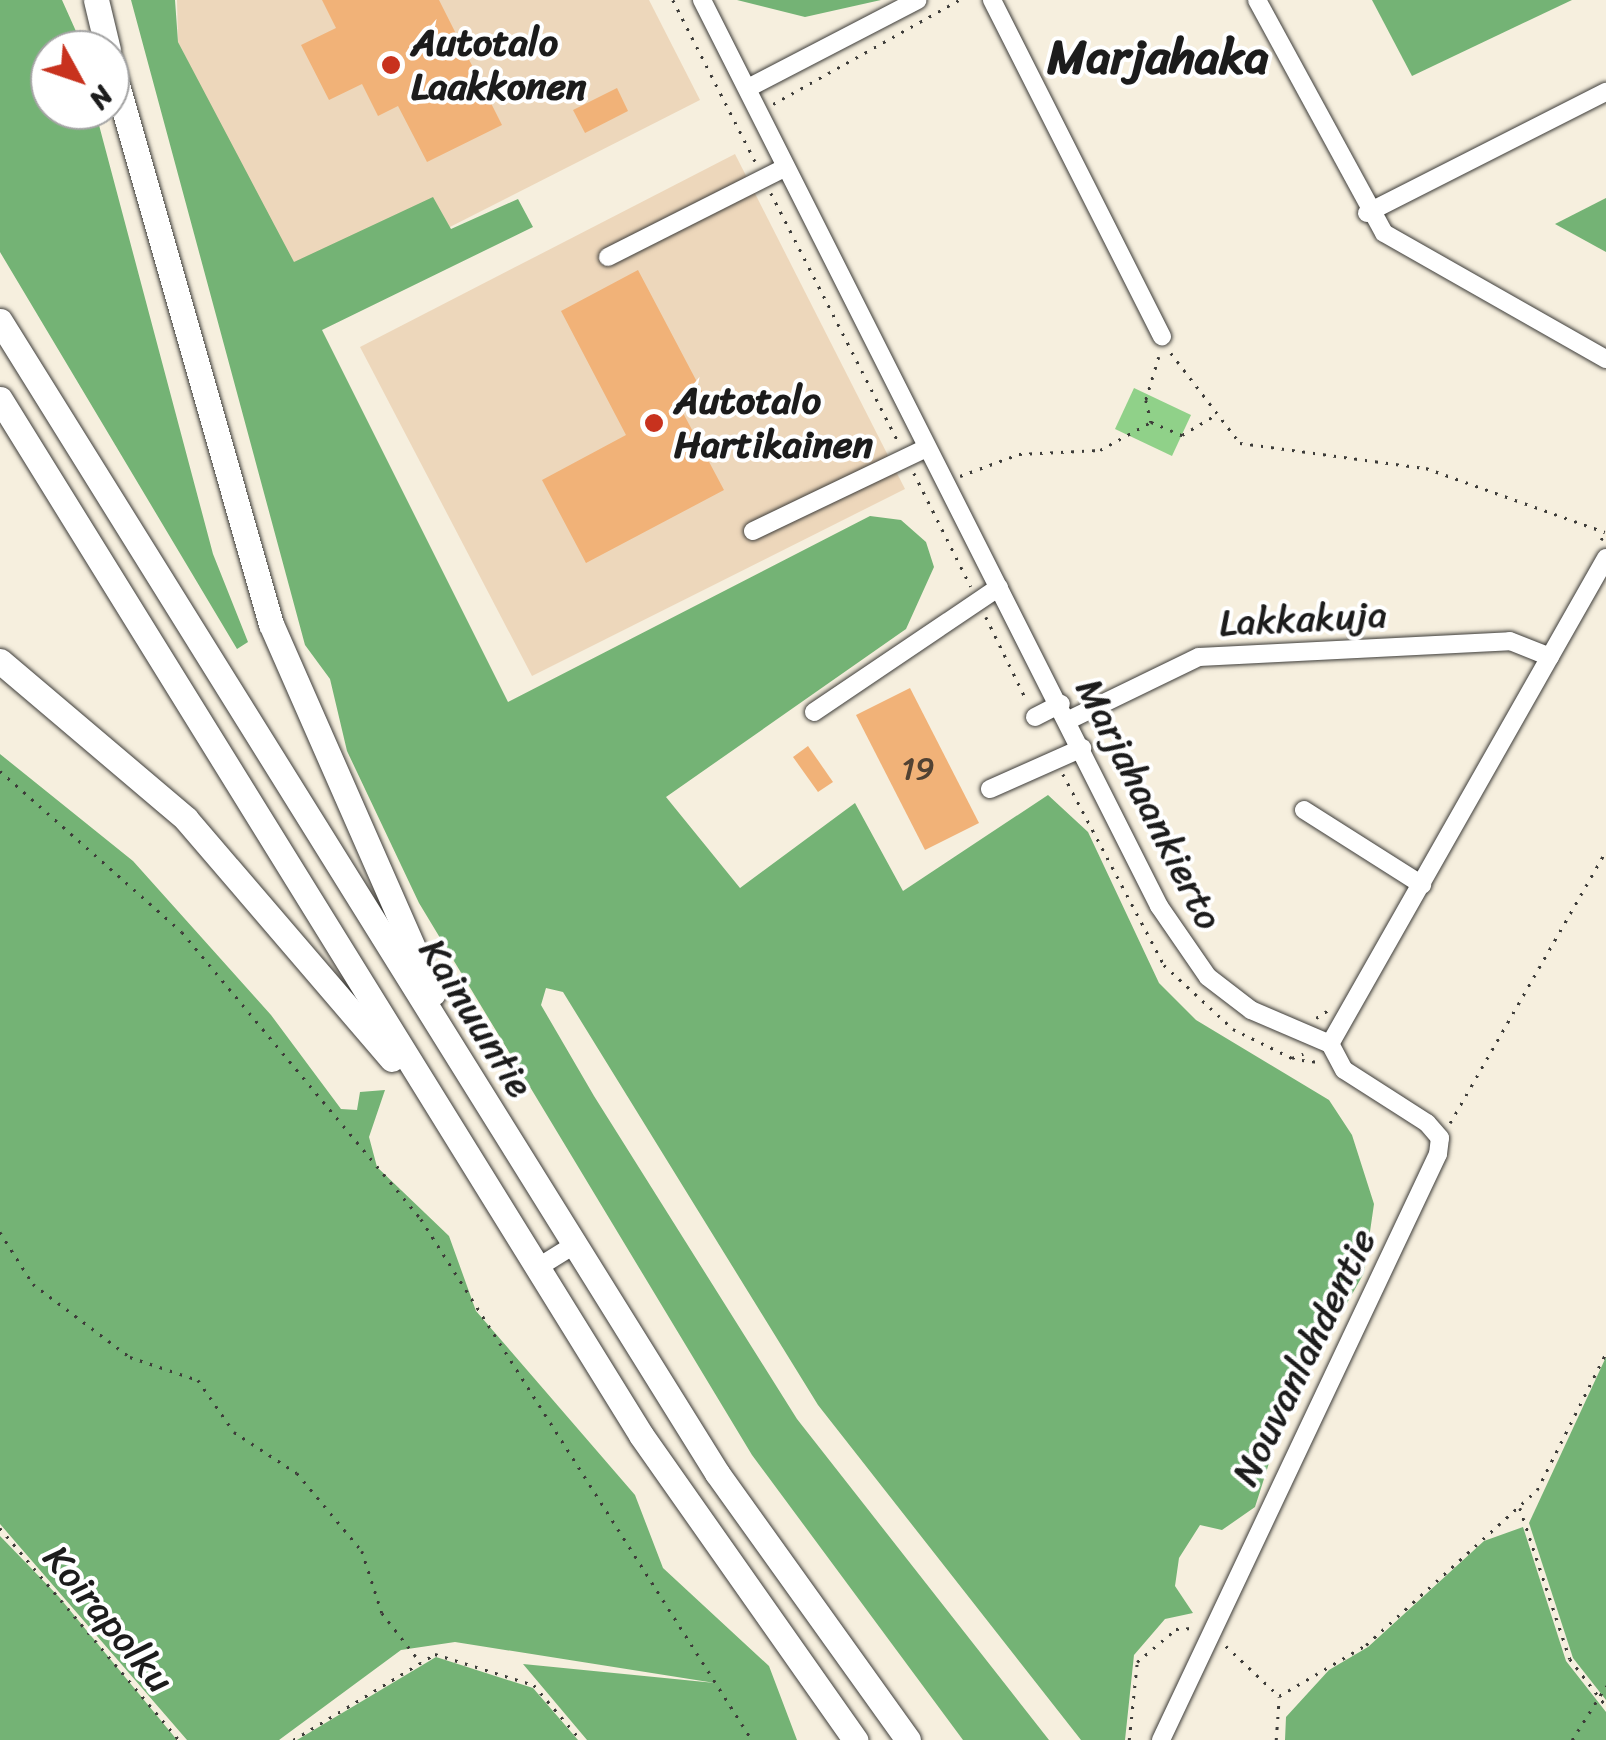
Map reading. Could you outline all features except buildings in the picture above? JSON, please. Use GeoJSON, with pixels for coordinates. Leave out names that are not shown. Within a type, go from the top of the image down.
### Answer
{"type":"FeatureCollection","features":[{"type":"Feature","properties":{"kind":"highway"},"geometry":{"type":"LineString","coordinates":[[96,0],[103,30]]}},
{"type":"Feature","properties":{"kind":"highway"},"geometry":{"type":"LineString","coordinates":[[130,130],[271,624],[340,799],[492,1115]]}},
{"type":"Feature","properties":{"kind":"highway","name":"Kainuuntie"},"geometry":{"type":"LineString","coordinates":[[0,321],[717,1473],[908,1740]]}},
{"type":"Feature","properties":{"kind":"highway"},"geometry":{"type":"LineString","coordinates":[[0,400],[537,1268],[855,1740]]}},
{"type":"Feature","properties":{"kind":"highway"},"geometry":{"type":"LineString","coordinates":[[0,662],[186,819],[448,1126]]}},
{"type":"Feature","properties":{"kind":"street","name":"Marjahaankierto"},"geometry":{"type":"LineString","coordinates":[[702,0],[926,448],[1193,959],[1251,1010],[1309,1036],[1332,1052]]}},
{"type":"Feature","properties":{"kind":"street"},"geometry":{"type":"LineString","coordinates":[[748,88],[918,0]]}},
{"type":"Feature","properties":{"kind":"street"},"geometry":{"type":"LineString","coordinates":[[992,0],[1162,338]]}},
{"type":"Feature","properties":{"kind":"street"},"geometry":{"type":"LineString","coordinates":[[1258,0],[1367,213],[1384,233],[1606,359]]}},
{"type":"Feature","properties":{"kind":"street"},"geometry":{"type":"LineString","coordinates":[[1367,213],[1606,92]]}},
{"type":"Feature","properties":{"kind":"street"},"geometry":{"type":"LineString","coordinates":[[608,257],[786,167]]}},
{"type":"Feature","properties":{"kind":"street"},"geometry":{"type":"LineString","coordinates":[[753,531],[926,448]]}},
{"type":"Feature","properties":{"kind":"street"},"geometry":{"type":"LineString","coordinates":[[1440,1138],[1332,1052],[1550,658],[1601,554]]}},
{"type":"Feature","properties":{"kind":"street"},"geometry":{"type":"LineString","coordinates":[[814,712],[999,586]]}},
{"type":"Feature","properties":{"kind":"street","name":"Lakkakuja"},"geometry":{"type":"LineString","coordinates":[[1034,717],[1065,712],[1200,657],[1510,640],[1550,658]]}},
{"type":"Feature","properties":{"kind":"street"},"geometry":{"type":"LineString","coordinates":[[990,790],[1082,748]]}},
{"type":"Feature","properties":{"kind":"street"},"geometry":{"type":"LineString","coordinates":[[1304,810],[1422,885]]}},
{"type":"Feature","properties":{"kind":"street","name":"Nouvanlahdentie"},"geometry":{"type":"LineString","coordinates":[[1161,1740],[1440,1138]]}},
{"type":"Feature","properties":{"kind":"street"},"geometry":{"type":"LineString","coordinates":[[537,1268],[574,1246]]}},
{"type":"Feature","properties":{"kind":"path"},"geometry":{"type":"LineString","coordinates":[[672,0],[1034,717]]}},
{"type":"Feature","properties":{"kind":"path"},"geometry":{"type":"LineString","coordinates":[[736,122],[959,0]]}},
{"type":"Feature","properties":{"kind":"path"},"geometry":{"type":"LineString","coordinates":[[1162,338],[1214,416],[1240,442],[1426,468],[1606,532],[1601,554]]}},
{"type":"Feature","properties":{"kind":"path"},"geometry":{"type":"LineString","coordinates":[[1151,422],[1146,400],[1162,338]]}},
{"type":"Feature","properties":{"kind":"path"},"geometry":{"type":"LineString","coordinates":[[946,484],[1019,454],[1100,450],[1151,422],[1182,434],[1214,416]]}},
{"type":"Feature","properties":{"kind":"path"},"geometry":{"type":"LineString","coordinates":[[1056,760],[1164,964],[1233,1028],[1300,1060],[1332,1052]]}},
{"type":"Feature","properties":{"kind":"path"},"geometry":{"type":"LineString","coordinates":[[0,771],[182,932],[421,1219],[752,1740]]}},
{"type":"Feature","properties":{"kind":"path"},"geometry":{"type":"LineString","coordinates":[[1440,1138],[1606,852]]}},
{"type":"Feature","properties":{"kind":"path"},"geometry":{"type":"LineString","coordinates":[[1300,1060],[1316,1017],[1340,1002]]}},
{"type":"Feature","properties":{"kind":"path"},"geometry":{"type":"LineString","coordinates":[[0,1232],[33,1284],[130,1356],[198,1380],[234,1432],[296,1473],[362,1551],[382,1614],[421,1663]]}},
{"type":"Feature","properties":{"kind":"path"},"geometry":{"type":"LineString","coordinates":[[1276,1740],[1280,1696],[1366,1645],[1538,1490],[1606,1353]]}},
{"type":"Feature","properties":{"kind":"path"},"geometry":{"type":"LineString","coordinates":[[1520,1506],[1570,1659],[1606,1706]]}},
{"type":"Feature","properties":{"kind":"path","name":"Koirapolku"},"geometry":{"type":"LineString","coordinates":[[0,1528],[179,1740]]}},
{"type":"Feature","properties":{"kind":"path"},"geometry":{"type":"LineString","coordinates":[[293,1740],[436,1654],[534,1686],[581,1740]]}},
{"type":"Feature","properties":{"kind":"path"},"geometry":{"type":"LineString","coordinates":[[1572,1740],[1606,1686]]}},
{"type":"Feature","properties":{"kind":"shaded area"},"geometry":{"type":"Polygon","coordinates":[[[177,0],[649,0],[700,100],[308,299],[178,42],[177,0]]]}},
{"type":"Feature","properties":{"kind":"shaded area"},"geometry":{"type":"Polygon","coordinates":[[[735,154],[905,489],[532,676],[360,347],[735,154]]]}},
{"type":"Feature","properties":{"kind":"green space"},"geometry":{"type":"Polygon","coordinates":[[[0,0],[62,0],[75,30],[30,30],[30,130],[100,130],[213,554],[248,642],[237,649],[0,252],[0,0]]]}},
{"type":"Feature","properties":{"kind":"green space"},"geometry":{"type":"Polygon","coordinates":[[[131,0],[175,0],[178,42],[294,262],[433,197],[451,229],[518,199],[533,227],[322,330],[508,702],[870,516],[901,520],[926,542],[934,567],[906,629],[666,797],[740,888],[855,803],[903,891],[1048,795],[1088,832],[1159,983],[1196,1020],[1329,1100],[1352,1135],[1374,1204],[1364,1273],[1285,1413],[1255,1507],[1222,1530],[1200,1525],[1179,1558],[1175,1586],[1193,1613],[1165,1619],[1134,1655],[1125,1740],[1081,1740],[818,1405],[563,992],[546,988],[541,1005],[797,1419],[1049,1740],[963,1740],[752,1455],[419,903],[347,751],[330,679],[305,645],[131,0]]]}},
{"type":"Feature","properties":{"kind":"green space"},"geometry":{"type":"Polygon","coordinates":[[[737,0],[881,0],[805,17],[737,0]]]}},
{"type":"Feature","properties":{"kind":"green space"},"geometry":{"type":"Polygon","coordinates":[[[1372,0],[1572,0],[1412,76],[1372,0]]]}},
{"type":"Feature","properties":{"kind":"green space"},"geometry":{"type":"Polygon","coordinates":[[[1606,198],[1606,252],[1555,224],[1606,198]]]}},
{"type":"Feature","properties":{"kind":"green space"},"geometry":{"type":"Polygon","coordinates":[[[1134,388],[1191,415],[1172,456],[1115,429],[1134,388]]]}},
{"type":"Feature","properties":{"kind":"green space"},"geometry":{"type":"Polygon","coordinates":[[[0,754],[133,861],[271,1015],[341,1109],[357,1110],[360,1092],[385,1090],[369,1137],[377,1167],[449,1236],[476,1311],[635,1495],[663,1568],[769,1666],[797,1740],[587,1740],[523,1664],[715,1683],[455,1642],[401,1650],[279,1740],[187,1740],[0,1524],[0,754]]]}},
{"type":"Feature","properties":{"kind":"green space"},"geometry":{"type":"Polygon","coordinates":[[[1606,1357],[1606,1700],[1573,1658],[1529,1523],[1606,1357]]]}},
{"type":"Feature","properties":{"kind":"green space"},"geometry":{"type":"Polygon","coordinates":[[[1523,1527],[1566,1661],[1606,1712],[1606,1740],[1285,1740],[1286,1717],[1329,1670],[1368,1647],[1484,1541],[1523,1527]]]}},
{"type":"Feature","properties":{"kind":"green space"},"geometry":{"type":"Polygon","coordinates":[[[0,1536],[59,1597],[177,1740],[0,1740],[0,1536]]]}},
{"type":"Feature","properties":{"kind":"green space"},"geometry":{"type":"Polygon","coordinates":[[[436,1657],[533,1688],[578,1740],[297,1740],[436,1657]]]}},
{"type":"Feature","properties":{"kind":"place","name":"Autotalo Laakkonen"},"geometry":{"type":"Point","coordinates":[391,65]}},
{"type":"Feature","properties":{"kind":"place","name":"Autotalo Hartikainen"},"geometry":{"type":"Point","coordinates":[654,423]}},
{"type":"Feature","properties":{"kind":"district","name":"Marjahaka"},"geometry":{"type":"Point","coordinates":[1158,57]}}]}
